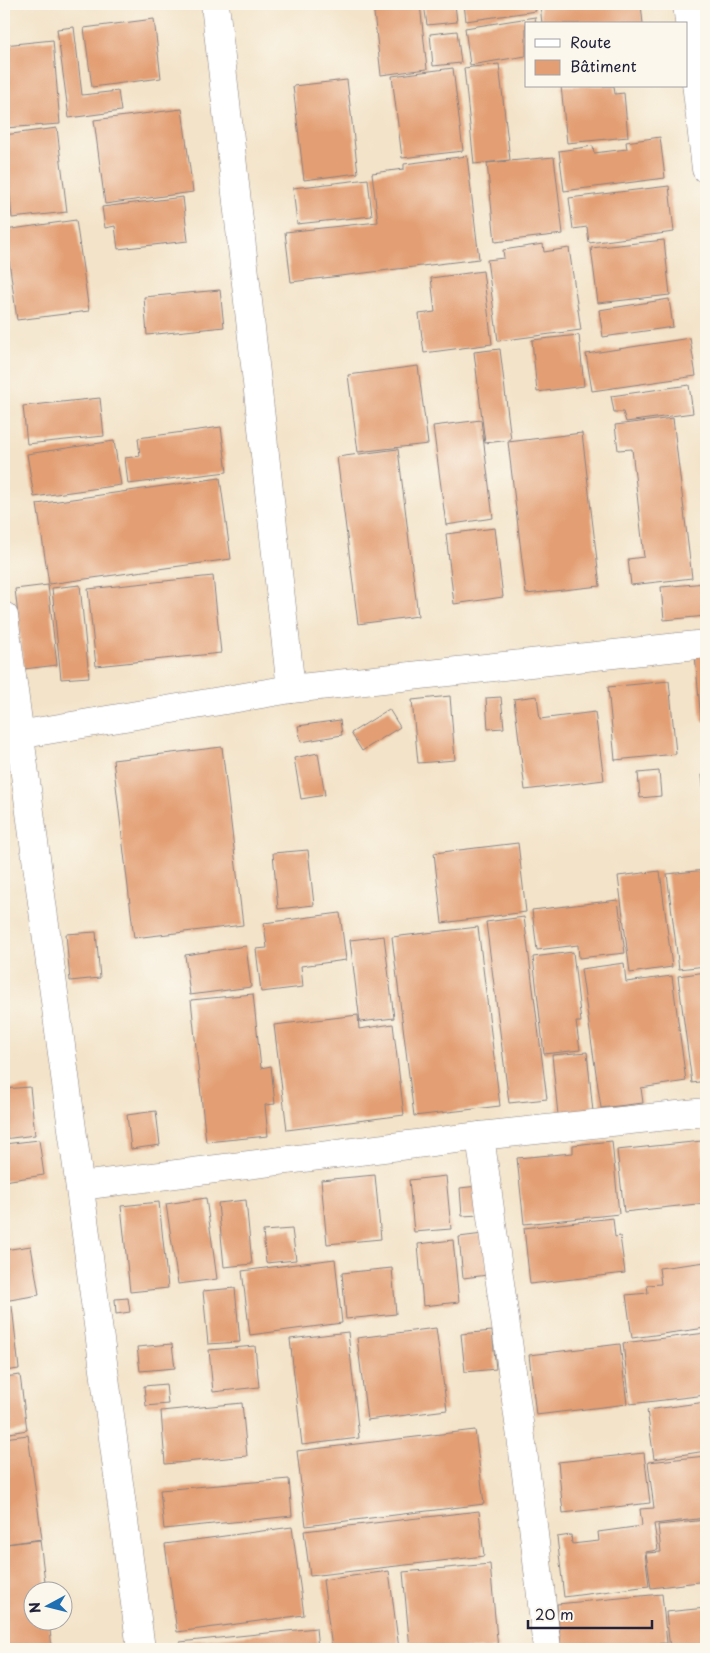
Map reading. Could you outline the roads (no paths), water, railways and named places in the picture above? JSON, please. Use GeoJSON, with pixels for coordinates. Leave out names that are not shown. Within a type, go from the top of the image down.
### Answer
{"type":"FeatureCollection","features":[{"type":"Feature","properties":{"kind":"street"},"geometry":{"type":"LineString","coordinates":[[215,4],[291,689]]}},
{"type":"Feature","properties":{"kind":"street"},"geometry":{"type":"LineString","coordinates":[[688,4],[706,169]]}},
{"type":"Feature","properties":{"kind":"street"},"geometry":{"type":"LineString","coordinates":[[4,616],[18,735],[142,1649]]}},
{"type":"Feature","properties":{"kind":"street"},"geometry":{"type":"LineString","coordinates":[[18,735],[291,689],[706,644]]}},
{"type":"Feature","properties":{"kind":"street"},"geometry":{"type":"LineString","coordinates":[[80,1186],[480,1136],[706,1112]]}},
{"type":"Feature","properties":{"kind":"street"},"geometry":{"type":"LineString","coordinates":[[480,1136],[532,1516],[547,1649]]}}]}
